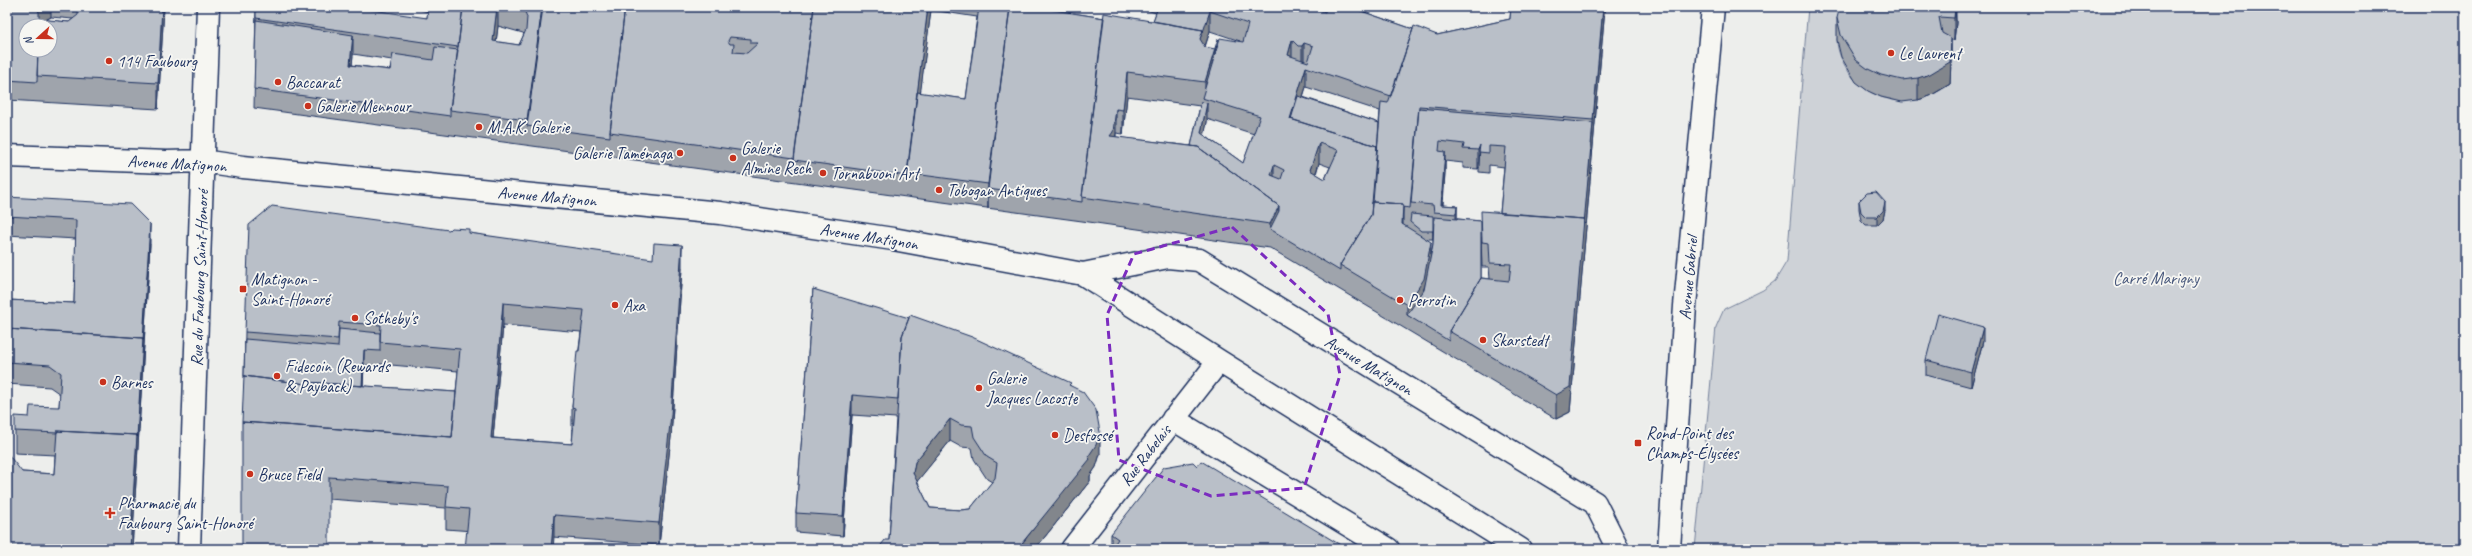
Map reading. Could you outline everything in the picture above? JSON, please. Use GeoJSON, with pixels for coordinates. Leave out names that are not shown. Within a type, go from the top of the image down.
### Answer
{"type":"FeatureCollection","features":[{"type":"Feature","properties":{"kind":"street","name":"Rue du Faubourg Saint-Honoré"},"geometry":{"type":"LineString","coordinates":[[189,549],[208,7]]}},
{"type":"Feature","properties":{"kind":"street","name":"Avenue Gabriel"},"geometry":{"type":"LineString","coordinates":[[1669,549],[1685,306],[1713,7]]}},
{"type":"Feature","properties":{"kind":"street","name":"Avenue Matignon"},"geometry":{"type":"LineString","coordinates":[[7,156],[167,162],[202,161],[243,167],[720,213],[893,239],[1083,274],[1168,257],[1199,260],[1595,503],[1618,549]]}},
{"type":"Feature","properties":{"kind":"street","name":"Avenue Matignon"},"geometry":{"type":"LineString","coordinates":[[1083,274],[1520,549]]}},
{"type":"Feature","properties":{"kind":"street","name":"Rue Rabelais"},"geometry":{"type":"LineString","coordinates":[[1072,549],[1219,361]]}},
{"type":"Feature","properties":{"kind":"street"},"geometry":{"type":"LineString","coordinates":[[1173,419],[1388,549]]}},
{"type":"Feature","properties":{"kind":"highlighted area"},"geometry":{"type":"Polygon","coordinates":[[[1232,227],[1328,314],[1340,375],[1304,488],[1211,496],[1119,460],[1107,315],[1134,254],[1232,227]]]}},
{"type":"Feature","properties":{"kind":"green space","name":"Carré Marigny"},"geometry":{"type":"Polygon","coordinates":[[[1808,7],[1844,7],[1839,27],[1837,45],[1845,67],[1850,74],[1860,85],[1872,93],[1884,98],[1911,100],[1938,92],[1950,84],[1942,7],[2465,7],[2465,549],[1695,549],[1716,327],[1724,309],[1763,290],[1775,281],[1787,261],[1808,7]]]}},
{"type":"Feature","properties":{"kind":"building"},"geometry":{"type":"Polygon","coordinates":[[[7,7],[36,7],[39,12],[39,18],[18,18],[18,58],[38,58],[37,82],[7,80],[7,7]]]}},
{"type":"Feature","properties":{"kind":"building"},"geometry":{"type":"Polygon","coordinates":[[[78,7],[162,7],[158,83],[37,76],[38,58],[58,58],[58,21],[69,22],[78,15],[78,7]]]}},
{"type":"Feature","properties":{"kind":"building"},"geometry":{"type":"Polygon","coordinates":[[[256,7],[352,7],[427,18],[428,7],[463,7],[458,47],[256,18],[256,7]]]}},
{"type":"Feature","properties":{"kind":"building"},"geometry":{"type":"Polygon","coordinates":[[[463,7],[497,7],[493,41],[519,45],[526,30],[527,17],[523,7],[542,7],[527,120],[450,110],[463,7]]]}},
{"type":"Feature","properties":{"kind":"building"},"geometry":{"type":"Polygon","coordinates":[[[543,7],[625,7],[610,137],[527,126],[543,7]]]}},
{"type":"Feature","properties":{"kind":"building"},"geometry":{"type":"Polygon","coordinates":[[[625,7],[814,7],[794,158],[610,132],[625,7]],[[730,37],[728,41],[730,44],[734,44],[733,52],[747,53],[758,43],[751,43],[751,39],[730,37]]]}},
{"type":"Feature","properties":{"kind":"building"},"geometry":{"type":"Polygon","coordinates":[[[814,7],[928,7],[907,176],[794,160],[814,7]]]}},
{"type":"Feature","properties":{"kind":"building"},"geometry":{"type":"Polygon","coordinates":[[[979,7],[1010,7],[988,184],[907,173],[917,92],[966,99],[979,7]]]}},
{"type":"Feature","properties":{"kind":"building"},"geometry":{"type":"Polygon","coordinates":[[[1010,7],[1035,7],[1104,18],[1082,202],[988,189],[1010,7]]]}},
{"type":"Feature","properties":{"kind":"building"},"geometry":{"type":"Polygon","coordinates":[[[1158,7],[1310,7],[1325,12],[1326,7],[1359,7],[1358,10],[1413,29],[1391,96],[1306,67],[1290,119],[1377,146],[1371,215],[1340,265],[1340,271],[1270,229],[1279,211],[1279,206],[1198,147],[1191,146],[1201,102],[1207,103],[1201,133],[1243,163],[1260,116],[1202,98],[1220,38],[1243,42],[1248,24],[1210,11],[1203,32],[1203,30],[1153,21],[1158,7]],[[1292,40],[1288,55],[1308,62],[1313,46],[1304,43],[1302,46],[1298,46],[1292,40]],[[1319,143],[1310,170],[1325,179],[1338,150],[1319,143]],[[1274,165],[1271,175],[1281,179],[1284,170],[1274,165]]]}},
{"type":"Feature","properties":{"kind":"building"},"geometry":{"type":"Polygon","coordinates":[[[1511,7],[1603,7],[1593,120],[1419,106],[1410,208],[1403,207],[1403,204],[1373,202],[1381,102],[1388,103],[1414,26],[1437,35],[1510,19],[1511,7]]]}},
{"type":"Feature","properties":{"kind":"building","name":"Le Laurent"},"geometry":{"type":"Polygon","coordinates":[[[1840,7],[1955,7],[1954,18],[1939,17],[1942,33],[1951,38],[1950,62],[1930,74],[1918,78],[1902,80],[1881,75],[1868,69],[1856,60],[1841,35],[1837,18],[1840,7]]]}},
{"type":"Feature","properties":{"kind":"building"},"geometry":{"type":"Polygon","coordinates":[[[1104,13],[1203,30],[1200,39],[1205,47],[1215,49],[1205,82],[1127,72],[1123,110],[1116,109],[1113,132],[1110,136],[1198,147],[1279,206],[1270,224],[1082,197],[1104,13]]]}},
{"type":"Feature","properties":{"kind":"building"},"geometry":{"type":"Polygon","coordinates":[[[256,20],[353,35],[350,65],[390,70],[393,54],[433,60],[435,47],[458,50],[450,116],[254,89],[256,20]]]}},
{"type":"Feature","properties":{"kind":"building"},"geometry":{"type":"Polygon","coordinates":[[[1298,96],[1379,123],[1377,150],[1377,146],[1291,119],[1298,96]]]}},
{"type":"Feature","properties":{"kind":"building"},"geometry":{"type":"Polygon","coordinates":[[[1419,108],[1593,123],[1584,224],[1584,219],[1500,213],[1506,147],[1489,146],[1489,153],[1479,152],[1480,145],[1478,150],[1463,149],[1464,144],[1440,141],[1439,151],[1445,152],[1441,205],[1457,206],[1456,214],[1434,212],[1433,205],[1411,203],[1419,108]]]}},
{"type":"Feature","properties":{"kind":"building"},"geometry":{"type":"Polygon","coordinates":[[[1876,192],[1885,202],[1883,211],[1877,217],[1866,217],[1861,212],[1859,201],[1867,193],[1876,192]]]}},
{"type":"Feature","properties":{"kind":"building"},"geometry":{"type":"Polygon","coordinates":[[[7,197],[130,204],[150,224],[143,340],[143,338],[7,329],[7,300],[74,303],[76,220],[7,216],[7,197]]]}},
{"type":"Feature","properties":{"kind":"building"},"geometry":{"type":"Polygon","coordinates":[[[1372,202],[1403,204],[1402,224],[1431,242],[1424,279],[1407,305],[1340,265],[1371,215],[1372,202]]]}},
{"type":"Feature","properties":{"kind":"building"},"geometry":{"type":"Polygon","coordinates":[[[272,206],[449,230],[451,228],[469,229],[469,233],[653,259],[654,243],[682,245],[671,415],[659,523],[554,515],[551,549],[465,549],[469,509],[446,507],[448,486],[329,477],[329,549],[242,549],[242,422],[452,437],[460,349],[380,342],[381,325],[339,322],[338,339],[245,332],[249,225],[272,206]],[[503,303],[491,438],[572,444],[575,408],[572,407],[577,351],[579,351],[584,310],[503,303]]]}},
{"type":"Feature","properties":{"kind":"building"},"geometry":{"type":"Polygon","coordinates":[[[1481,211],[1584,219],[1570,387],[1556,395],[1449,331],[1481,278],[1509,281],[1511,264],[1490,263],[1489,243],[1482,242],[1481,211]]]}},
{"type":"Feature","properties":{"kind":"building"},"geometry":{"type":"Polygon","coordinates":[[[1411,214],[1433,216],[1433,231],[1421,231],[1410,222],[1411,214]]]}},
{"type":"Feature","properties":{"kind":"building"},"geometry":{"type":"Polygon","coordinates":[[[1434,217],[1481,221],[1481,278],[1449,331],[1449,341],[1407,315],[1424,290],[1433,244],[1434,217]]]}},
{"type":"Feature","properties":{"kind":"building"},"geometry":{"type":"Polygon","coordinates":[[[813,289],[909,318],[902,336],[898,399],[852,395],[843,516],[796,513],[813,289]]]}},
{"type":"Feature","properties":{"kind":"building"},"geometry":{"type":"Polygon","coordinates":[[[1938,314],[1983,327],[1971,372],[1926,360],[1938,314]]]}},
{"type":"Feature","properties":{"kind":"building"},"geometry":{"type":"Polygon","coordinates":[[[910,315],[972,337],[1071,383],[1069,385],[1083,392],[1096,410],[1100,432],[1096,445],[1088,457],[1090,459],[1018,548],[878,549],[885,540],[889,540],[902,336],[910,315]],[[950,419],[915,462],[913,473],[930,508],[961,510],[970,509],[995,478],[997,463],[987,457],[974,437],[972,426],[961,425],[950,419]]]}},
{"type":"Feature","properties":{"kind":"building"},"geometry":{"type":"Polygon","coordinates":[[[7,329],[143,338],[137,437],[137,435],[57,431],[57,433],[15,431],[15,416],[29,417],[30,406],[59,407],[61,373],[50,365],[7,362],[7,329]]]}},
{"type":"Feature","properties":{"kind":"building"},"geometry":{"type":"Polygon","coordinates":[[[339,329],[380,333],[380,351],[364,350],[362,386],[306,382],[306,384],[244,376],[245,339],[338,347],[339,329]]]}},
{"type":"Feature","properties":{"kind":"building"},"geometry":{"type":"Polygon","coordinates":[[[244,376],[306,384],[306,382],[456,392],[452,437],[242,422],[244,376]]]}},
{"type":"Feature","properties":{"kind":"building"},"geometry":{"type":"Polygon","coordinates":[[[57,431],[137,435],[130,549],[7,549],[7,453],[22,472],[54,474],[57,431]]]}},
{"type":"Feature","properties":{"kind":"building"},"geometry":{"type":"Polygon","coordinates":[[[1201,461],[1347,549],[1111,549],[1118,539],[1111,534],[1164,467],[1193,462],[1197,466],[1201,461]]]}},
{"type":"Feature","properties":{"kind":"place","name":"Le Laurent"},"geometry":{"type":"Point","coordinates":[1891,53]}},
{"type":"Feature","properties":{"kind":"place","name":"114 Faubourg"},"geometry":{"type":"Point","coordinates":[109,61]}},
{"type":"Feature","properties":{"kind":"place","name":"Baccarat"},"geometry":{"type":"Point","coordinates":[278,82]}},
{"type":"Feature","properties":{"kind":"place","name":"Galerie Mennour"},"geometry":{"type":"Point","coordinates":[308,106]}},
{"type":"Feature","properties":{"kind":"place","name":"M.A.K. Galerie"},"geometry":{"type":"Point","coordinates":[479,127]}},
{"type":"Feature","properties":{"kind":"place","name":"Galerie Taménaga"},"geometry":{"type":"Point","coordinates":[680,153]}},
{"type":"Feature","properties":{"kind":"place","name":"Galerie Almine Rech"},"geometry":{"type":"Point","coordinates":[733,158]}},
{"type":"Feature","properties":{"kind":"place","name":"Tornabuoni Art"},"geometry":{"type":"Point","coordinates":[823,173]}},
{"type":"Feature","properties":{"kind":"place","name":"Tobogan Antiques"},"geometry":{"type":"Point","coordinates":[939,190]}},
{"type":"Feature","properties":{"kind":"place","name":"Matignon - Saint-Honoré"},"geometry":{"type":"Point","coordinates":[243,289]}},
{"type":"Feature","properties":{"kind":"place","name":"Perrotin"},"geometry":{"type":"Point","coordinates":[1400,300]}},
{"type":"Feature","properties":{"kind":"place","name":"Axa"},"geometry":{"type":"Point","coordinates":[615,305]}},
{"type":"Feature","properties":{"kind":"place","name":"Sotheby's"},"geometry":{"type":"Point","coordinates":[355,318]}},
{"type":"Feature","properties":{"kind":"place","name":"Skarstedt"},"geometry":{"type":"Point","coordinates":[1483,340]}},
{"type":"Feature","properties":{"kind":"place","name":"Fidecoin (Rewards & Payback)"},"geometry":{"type":"Point","coordinates":[277,376]}},
{"type":"Feature","properties":{"kind":"place","name":"Barnes"},"geometry":{"type":"Point","coordinates":[103,382]}},
{"type":"Feature","properties":{"kind":"place","name":"Galerie Jacques Lacoste"},"geometry":{"type":"Point","coordinates":[979,388]}},
{"type":"Feature","properties":{"kind":"place","name":"Desfossé"},"geometry":{"type":"Point","coordinates":[1055,435]}},
{"type":"Feature","properties":{"kind":"place","name":"Rond-Point des Champs-Élysées"},"geometry":{"type":"Point","coordinates":[1638,443]}},
{"type":"Feature","properties":{"kind":"place","name":"Bruce Field"},"geometry":{"type":"Point","coordinates":[250,474]}},
{"type":"Feature","properties":{"kind":"place","name":"Pharmacie du Faubourg Saint-Honoré"},"geometry":{"type":"Point","coordinates":[110,513]}}]}
